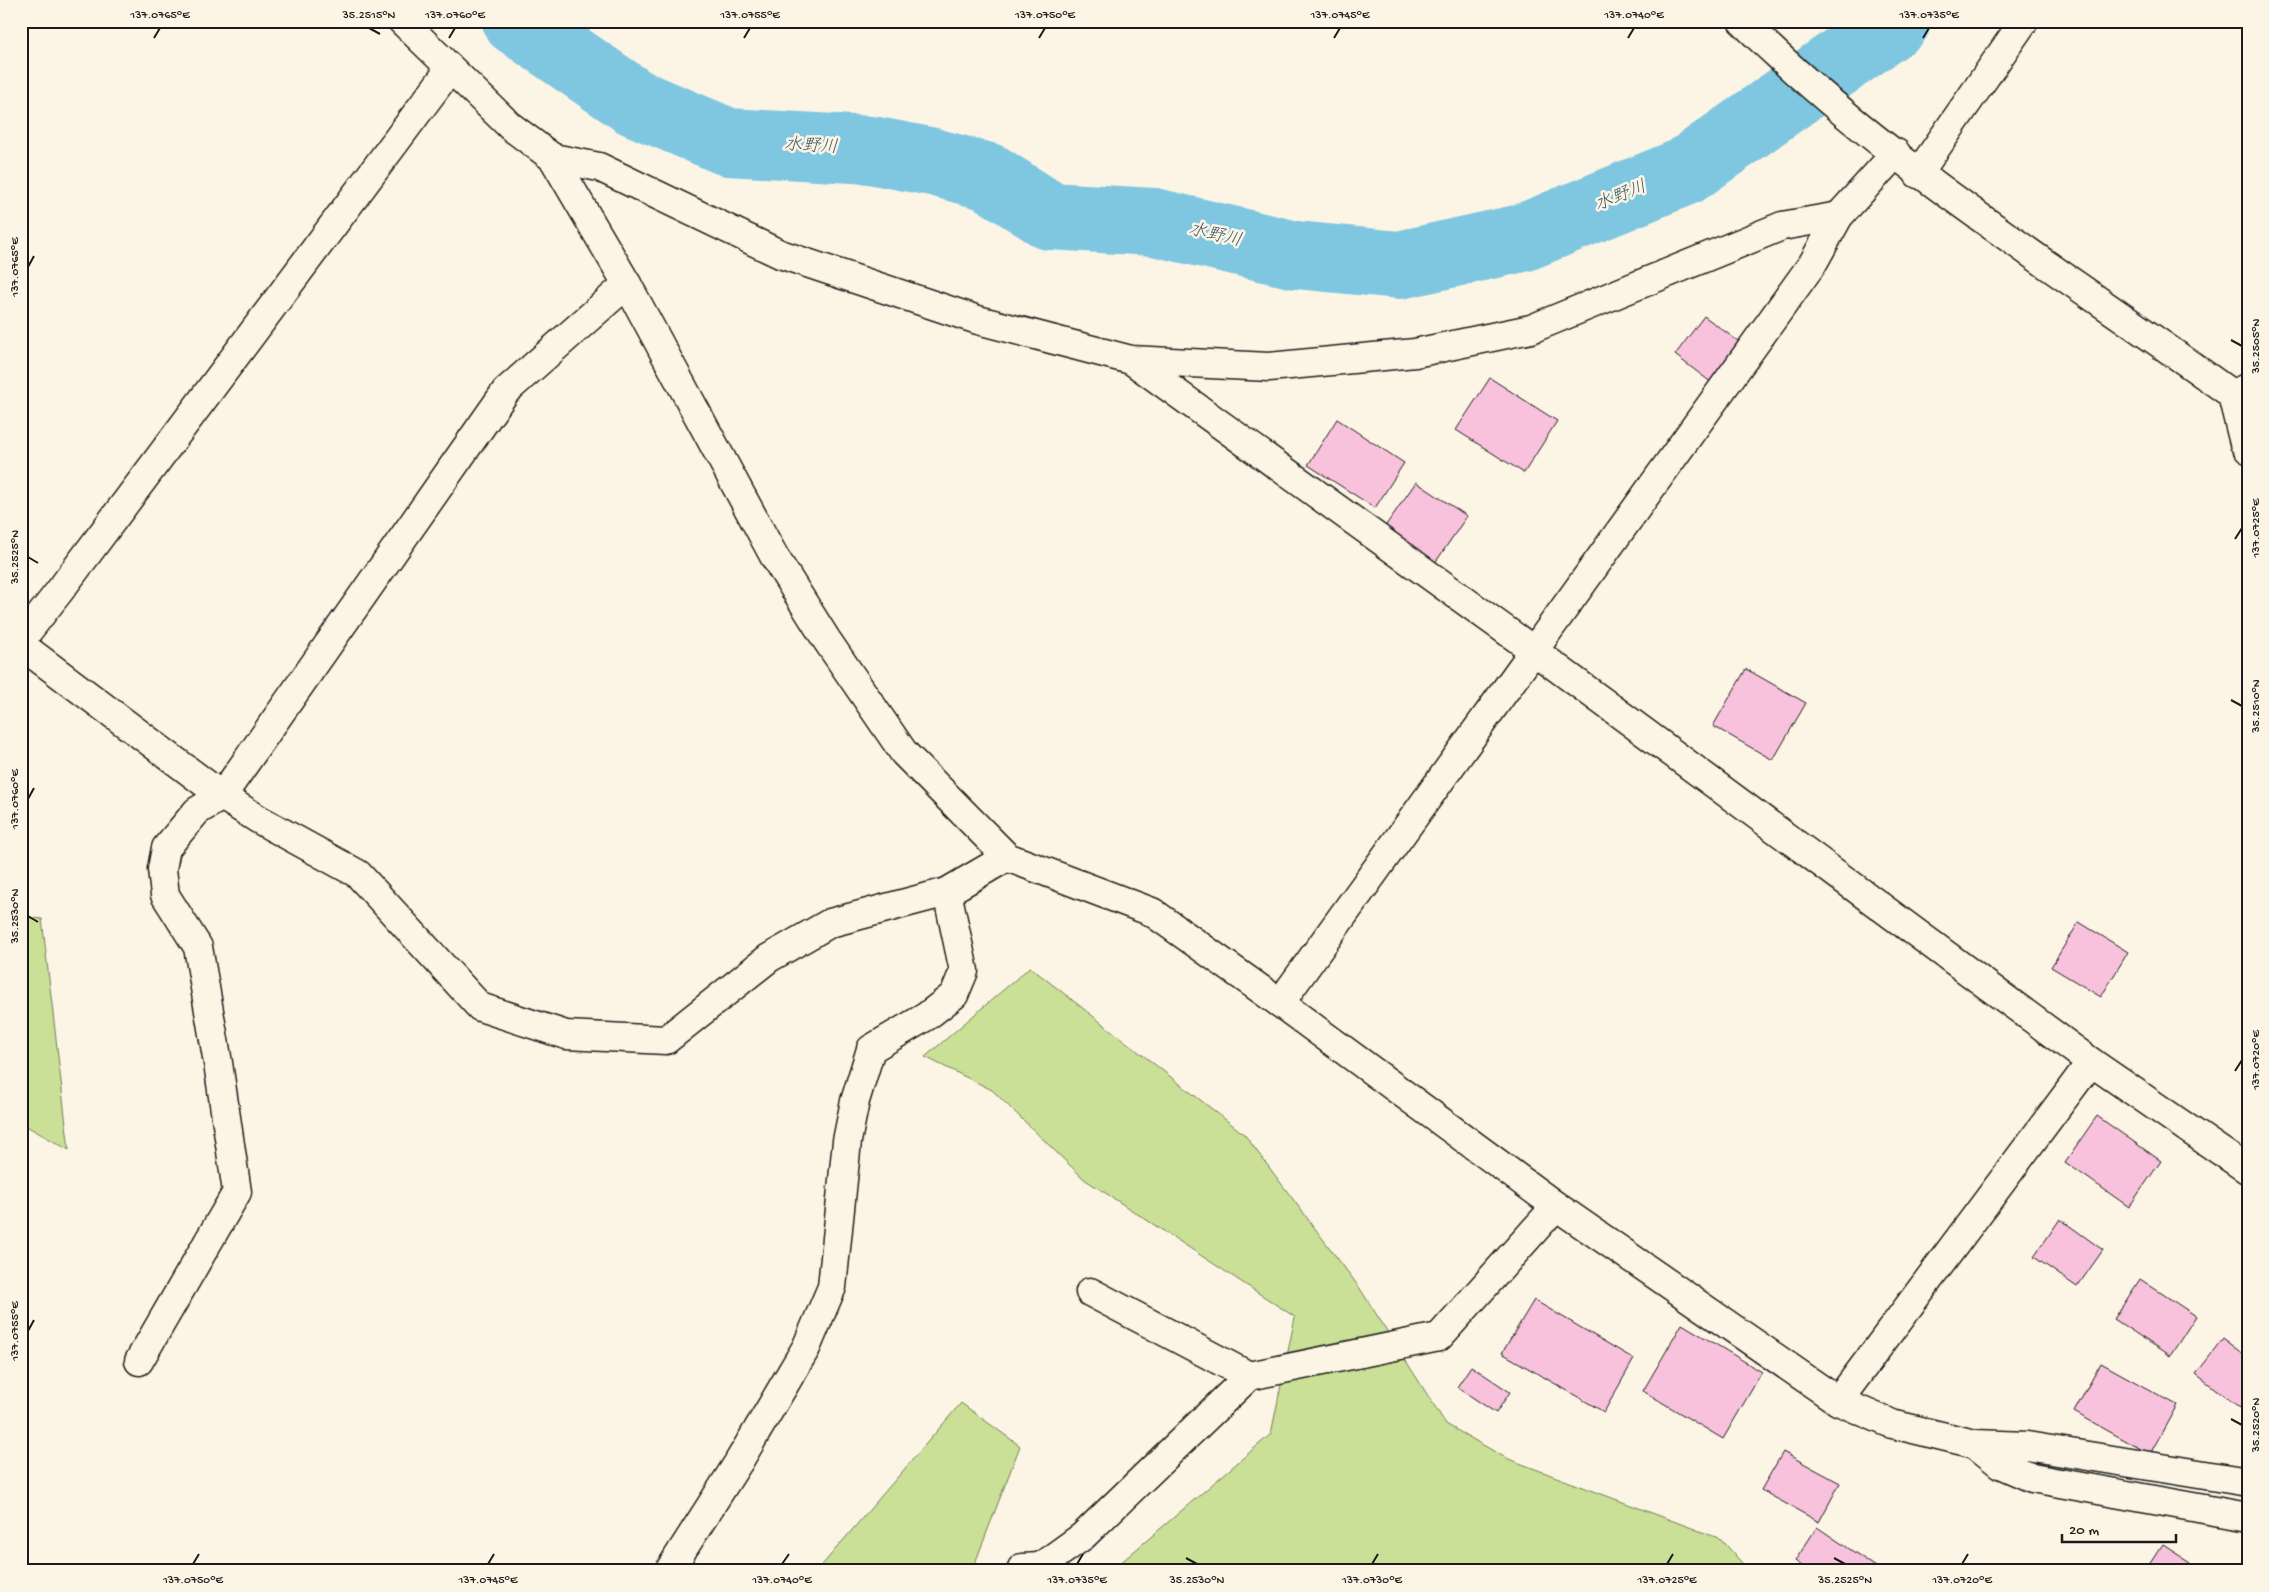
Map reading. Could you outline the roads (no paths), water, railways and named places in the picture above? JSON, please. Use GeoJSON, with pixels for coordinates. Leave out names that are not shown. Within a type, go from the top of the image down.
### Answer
{"type":"FeatureCollection","features":[{"type":"Feature","properties":{"kind":"street"},"geometry":{"type":"LineString","coordinates":[[402,21],[510,126],[553,158],[628,284],[774,556],[826,639],[904,753],[1007,857],[1152,912],[1280,1003],[1556,1206],[1838,1401],[1892,1424],[1975,1444],[2027,1446],[2248,1482]]}},
{"type":"Feature","properties":{"kind":"street"},"geometry":{"type":"LineString","coordinates":[[1742,21],[1773,52],[1918,174],[2243,396],[2244,442],[2248,449]]}},
{"type":"Feature","properties":{"kind":"street"},"geometry":{"type":"LineString","coordinates":[[1918,174],[2024,21]]}},
{"type":"Feature","properties":{"kind":"street"},"geometry":{"type":"LineString","coordinates":[[21,640],[450,69]]}},
{"type":"Feature","properties":{"kind":"street"},"geometry":{"type":"LineString","coordinates":[[1280,1003],[1813,263],[1839,216],[1888,147]]}},
{"type":"Feature","properties":{"kind":"street"},"geometry":{"type":"LineString","coordinates":[[553,158],[599,166],[780,254],[978,320],[1131,360],[1269,367],[1415,353],[1531,329],[1782,226],[1839,216]]}},
{"type":"Feature","properties":{"kind":"street"},"geometry":{"type":"LineString","coordinates":[[139,1361],[237,1192],[218,1063],[198,947],[165,895],[162,869],[166,848],[198,812],[222,796],[506,391],[628,284]]}},
{"type":"Feature","properties":{"kind":"street"},"geometry":{"type":"LineString","coordinates":[[1131,360],[1533,650],[2091,1062],[2248,1170]]}},
{"type":"Feature","properties":{"kind":"street"},"geometry":{"type":"LineString","coordinates":[[21,645],[222,796],[258,819],[358,874],[480,1007],[566,1035],[666,1040],[769,958],[830,924],[947,892],[1007,857]]}},
{"type":"Feature","properties":{"kind":"street"},"geometry":{"type":"LineString","coordinates":[[669,1571],[738,1463],[806,1348],[832,1287],[847,1142],[855,1101],[871,1049],[927,1016],[954,995],[964,971],[947,892]]}},
{"type":"Feature","properties":{"kind":"street"},"geometry":{"type":"LineString","coordinates":[[1838,1401],[2091,1062]]}},
{"type":"Feature","properties":{"kind":"street"},"geometry":{"type":"LineString","coordinates":[[1022,1568],[1040,1567],[1083,1536],[1249,1376],[1440,1337],[1556,1206]]}},
{"type":"Feature","properties":{"kind":"street"},"geometry":{"type":"LineString","coordinates":[[1090,1292],[1249,1376]]}},
{"type":"Feature","properties":{"kind":"street"},"geometry":{"type":"LineString","coordinates":[[1975,1444],[2000,1464],[2032,1478],[2248,1517]]}},
{"type":"Feature","properties":{"kind":"waterway","name":"水野川"},"geometry":{"type":"LineString","coordinates":[[516,21],[634,102],[728,142],[871,150],[933,162],[989,177],[1050,216],[1154,222],[1296,255],[1399,265],[1522,238],[1686,171],[1897,21]]}}]}
